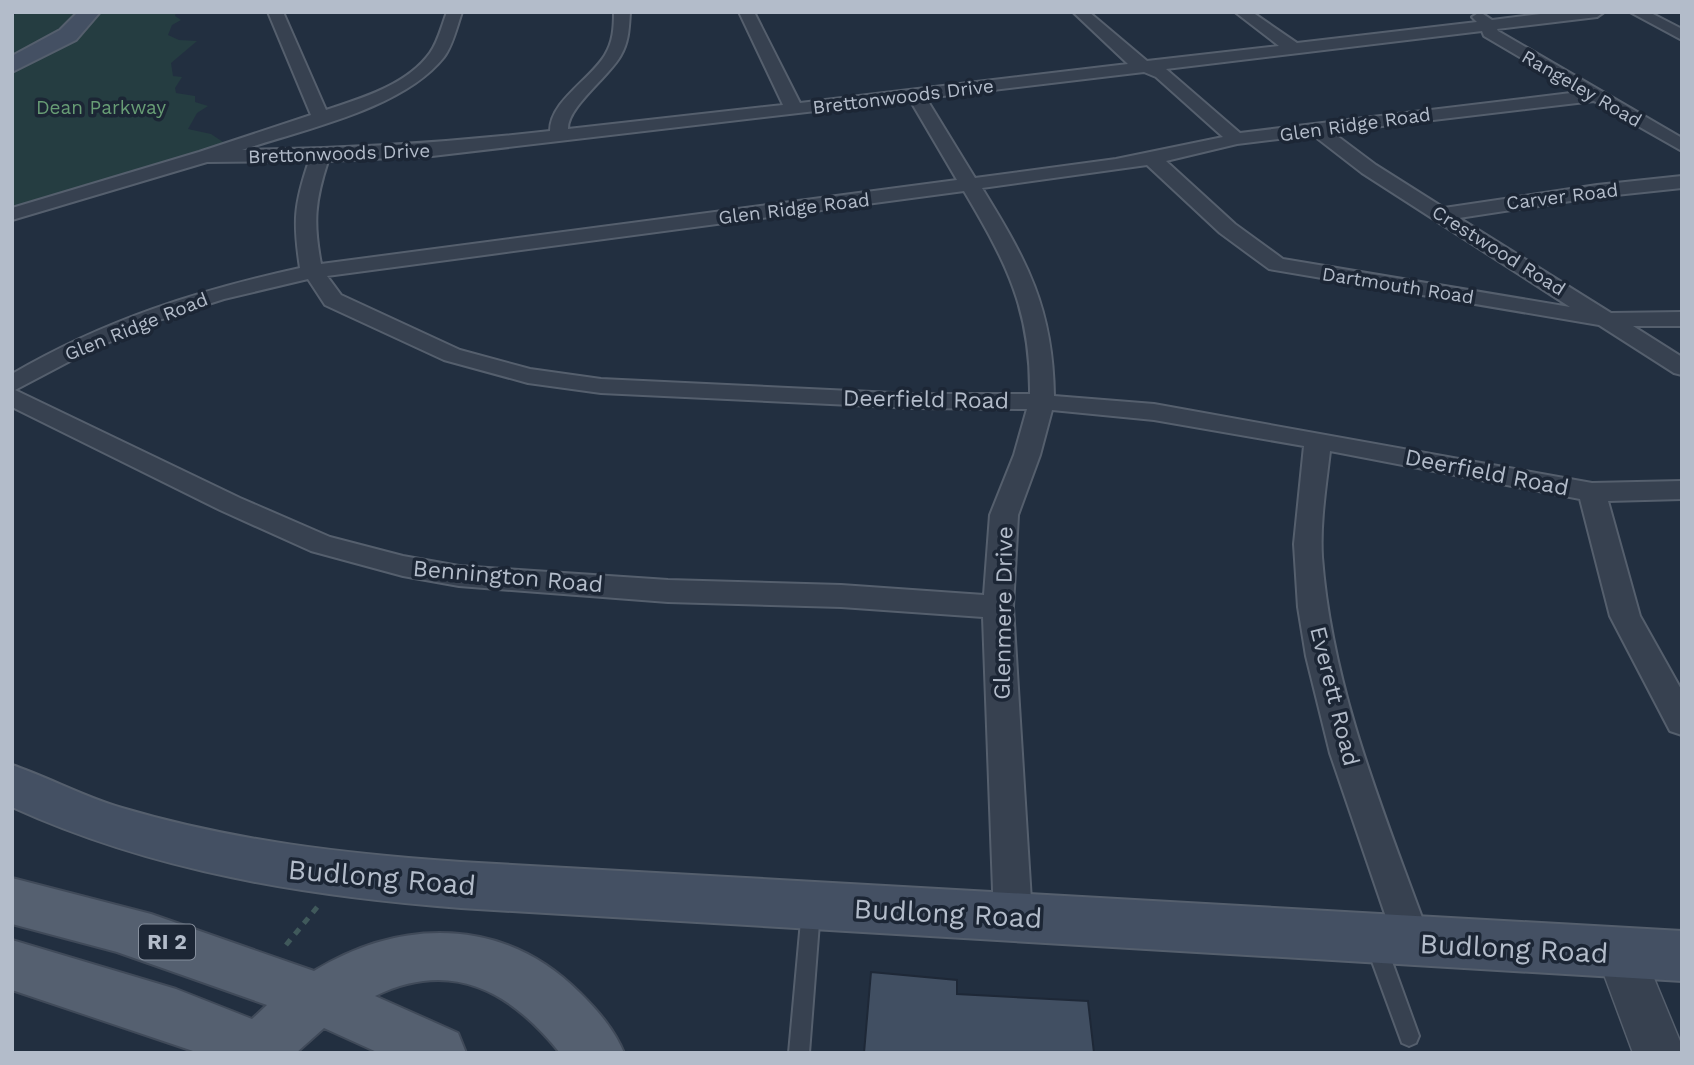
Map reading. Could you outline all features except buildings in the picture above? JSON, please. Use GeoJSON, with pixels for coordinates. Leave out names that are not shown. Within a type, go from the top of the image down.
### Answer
{"type":"FeatureCollection","features":[{"type":"Feature","properties":{"kind":"main road"},"geometry":{"type":"LineString","coordinates":[[12,65],[68,35],[90,12]]}},
{"type":"Feature","properties":{"kind":"main road","name":"Budlong Road"},"geometry":{"type":"LineString","coordinates":[[12,785],[80,814],[215,855],[342,876],[1393,941],[1682,956]]}},
{"type":"Feature","properties":{"kind":"main road","name":"RI 2"},"geometry":{"type":"LineString","coordinates":[[12,901],[158,939],[317,999],[408,1037],[438,1053]]}},
{"type":"Feature","properties":{"kind":"main road"},"geometry":{"type":"LineString","coordinates":[[12,965],[176,1016],[261,1052],[276,1031],[317,999],[373,968],[425,956],[465,957],[488,963],[534,987],[578,1030],[596,1053]]}},
{"type":"Feature","properties":{"kind":"street"},"geometry":{"type":"LineString","coordinates":[[275,12],[321,118]]}},
{"type":"Feature","properties":{"kind":"street"},"geometry":{"type":"LineString","coordinates":[[12,214],[206,156],[380,98],[423,70],[439,53],[455,12]]}},
{"type":"Feature","properties":{"kind":"street"},"geometry":{"type":"LineString","coordinates":[[559,136],[556,126],[560,116],[600,76],[615,54],[622,36],[622,12]]}},
{"type":"Feature","properties":{"kind":"street"},"geometry":{"type":"LineString","coordinates":[[746,12],[794,109]]}},
{"type":"Feature","properties":{"kind":"street"},"geometry":{"type":"LineString","coordinates":[[1080,12],[1137,63],[1162,73],[1236,139]]}},
{"type":"Feature","properties":{"kind":"street"},"geometry":{"type":"LineString","coordinates":[[1242,12],[1293,48]]}},
{"type":"Feature","properties":{"kind":"street"},"geometry":{"type":"LineString","coordinates":[[1474,12],[1489,25]]}},
{"type":"Feature","properties":{"kind":"street","name":"Brettonwoods Drive"},"geometry":{"type":"LineString","coordinates":[[206,156],[320,156],[432,150],[1597,12]]}},
{"type":"Feature","properties":{"kind":"street"},"geometry":{"type":"LineString","coordinates":[[1637,12],[1682,35]]}},
{"type":"Feature","properties":{"kind":"street","name":"Rangeley Road"},"geometry":{"type":"LineString","coordinates":[[1489,25],[1490,33],[1682,146]]}},
{"type":"Feature","properties":{"kind":"street","name":"Glenmere Drive"},"geometry":{"type":"LineString","coordinates":[[915,94],[1010,251],[1026,288],[1037,325],[1042,369],[1042,402],[1027,455],[1004,515],[998,607],[1013,917]]}},
{"type":"Feature","properties":{"kind":"street","name":"Glen Ridge Road"},"geometry":{"type":"LineString","coordinates":[[12,384],[54,359],[201,298],[313,271],[971,186],[1152,159],[1236,139],[1477,108],[1595,96]]}},
{"type":"Feature","properties":{"kind":"street","name":"Crestwood Road"},"geometry":{"type":"LineString","coordinates":[[1318,130],[1369,169],[1682,368]]}},
{"type":"Feature","properties":{"kind":"street","name":"Deerfield Road"},"geometry":{"type":"LineString","coordinates":[[320,156],[309,190],[304,227],[313,271],[333,300],[452,355],[528,376],[601,386],[914,401],[1042,402],[1154,412],[1592,492],[1682,491]]}},
{"type":"Feature","properties":{"kind":"street","name":"Dartmouth Road"},"geometry":{"type":"LineString","coordinates":[[1152,159],[1221,223],[1257,252],[1278,264],[1609,320],[1682,319]]}},
{"type":"Feature","properties":{"kind":"street","name":"Carver Road"},"geometry":{"type":"LineString","coordinates":[[1443,214],[1597,191],[1682,182]]}},
{"type":"Feature","properties":{"kind":"street","name":"Bennington Road"},"geometry":{"type":"LineString","coordinates":[[12,397],[230,504],[321,544],[402,566],[459,576],[668,591],[841,596],[998,607]]}},
{"type":"Feature","properties":{"kind":"street","name":"Everett Road"},"geometry":{"type":"LineString","coordinates":[[1318,441],[1308,556],[1319,647],[1354,772],[1393,941]]}},
{"type":"Feature","properties":{"kind":"street"},"geometry":{"type":"LineString","coordinates":[[1592,492],[1625,616],[1682,722]]}},
{"type":"Feature","properties":{"kind":"street"},"geometry":{"type":"LineString","coordinates":[[1620,953],[1660,1053]]}},
{"type":"Feature","properties":{"kind":"lane"},"geometry":{"type":"LineString","coordinates":[[799,1053],[811,905]]}},
{"type":"Feature","properties":{"kind":"lane"},"geometry":{"type":"LineString","coordinates":[[1393,941],[1409,1036]]}},
{"type":"Feature","properties":{"kind":"path"},"geometry":{"type":"LineString","coordinates":[[286,945],[342,876]]}},
{"type":"Feature","properties":{"kind":"green space","name":"Dean Parkway"},"geometry":{"type":"Polygon","coordinates":[[[18,12],[176,12],[175,16],[181,20],[172,25],[168,35],[179,40],[197,41],[171,63],[173,76],[182,77],[175,88],[176,93],[195,96],[195,102],[208,106],[197,113],[188,129],[211,134],[232,148],[12,215],[12,17],[18,12]]]}}]}
